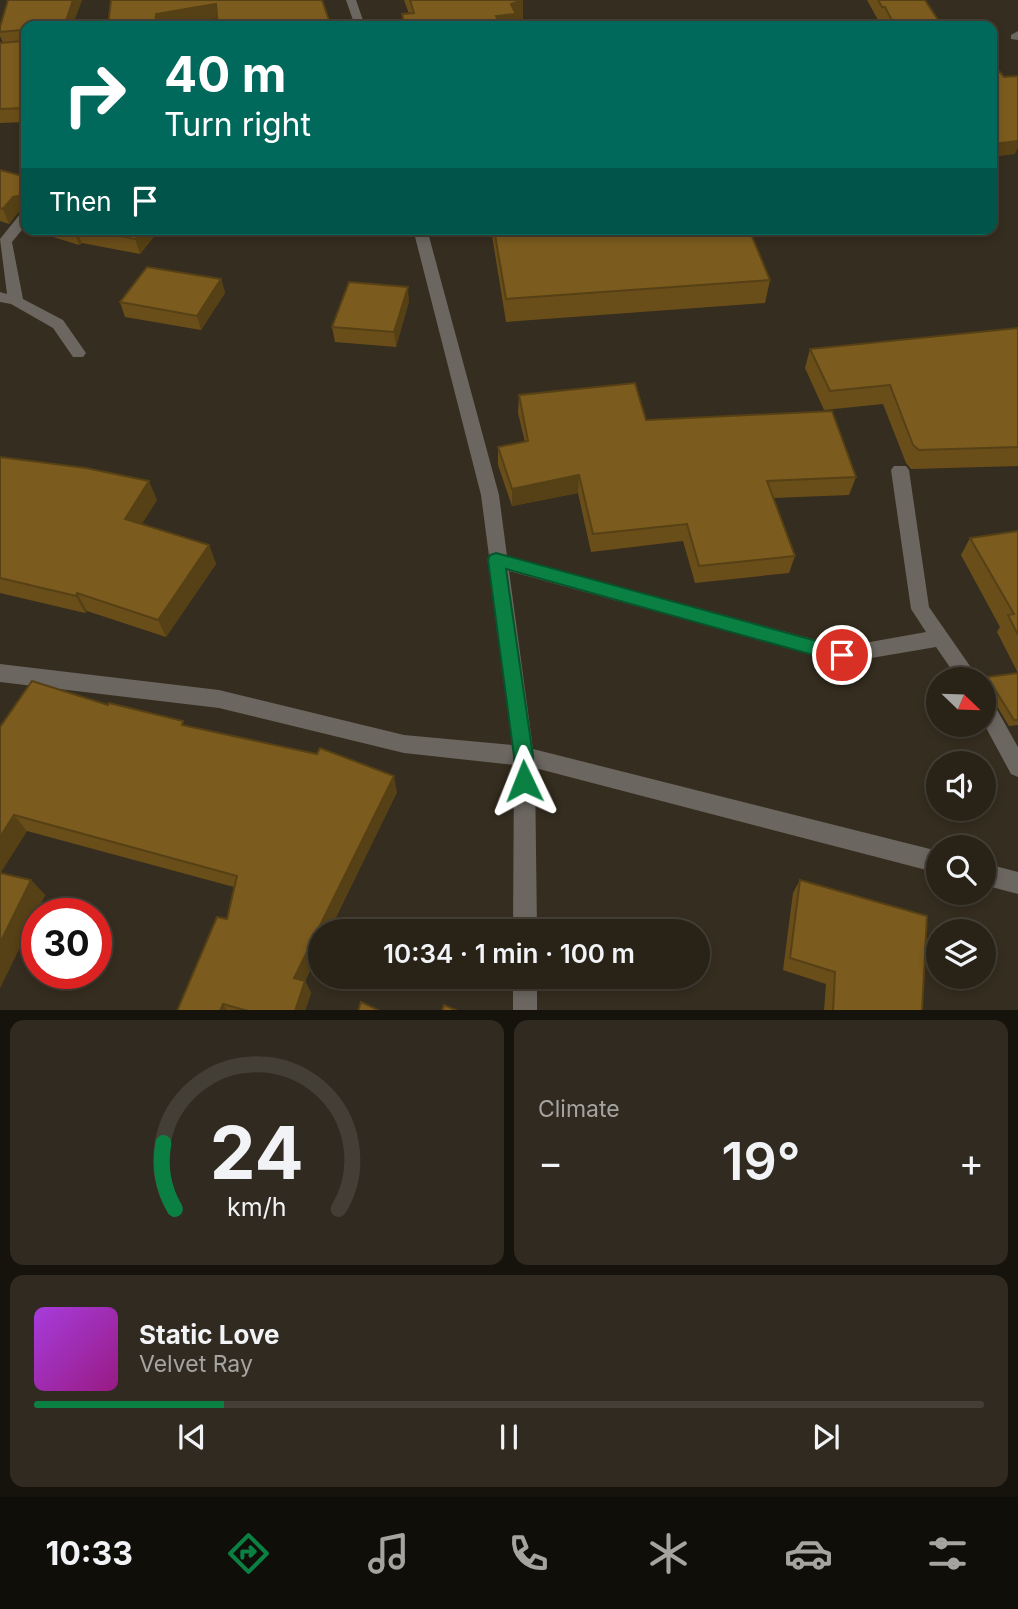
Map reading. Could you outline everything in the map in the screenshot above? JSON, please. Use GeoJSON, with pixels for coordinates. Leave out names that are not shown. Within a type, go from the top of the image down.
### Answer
{"type":"FeatureCollection","features":[{"type":"Feature","properties":{"kind":"street"},"geometry":{"type":"LineString","coordinates":[[351,0],[358,21]]}},
{"type":"Feature","properties":{"kind":"street"},"geometry":{"type":"LineString","coordinates":[[16,301],[5,242],[21,222]]}},
{"type":"Feature","properties":{"kind":"street"},"geometry":{"type":"LineString","coordinates":[[422,235],[490,495],[496,560],[523,756],[525,919]]}},
{"type":"Feature","properties":{"kind":"street"},"geometry":{"type":"LineString","coordinates":[[0,297],[16,301],[58,324],[78,353]]}},
{"type":"Feature","properties":{"kind":"street"},"geometry":{"type":"LineString","coordinates":[[900,470],[920,609],[961,667]]}},
{"type":"Feature","properties":{"kind":"street"},"geometry":{"type":"LineString","coordinates":[[496,560],[842,655],[940,638]]}},
{"type":"Feature","properties":{"kind":"street"},"geometry":{"type":"LineString","coordinates":[[0,673],[219,699],[404,744],[523,756],[926,859]]}},
{"type":"Feature","properties":{"kind":"street"},"geometry":{"type":"LineString","coordinates":[[996,727],[1018,767]]}},
{"type":"Feature","properties":{"kind":"street"},"geometry":{"type":"LineString","coordinates":[[996,877],[1018,883]]}},
{"type":"Feature","properties":{"kind":"street"},"geometry":{"type":"LineString","coordinates":[[525,989],[525,1010]]}},
{"type":"Feature","properties":{"kind":"building"},"geometry":{"type":"Polygon","coordinates":[[[8,0],[73,0],[66,21],[21,21],[21,30],[0,32],[8,0]]]}},
{"type":"Feature","properties":{"kind":"building"},"geometry":{"type":"Polygon","coordinates":[[[111,0],[322,0],[329,21],[218,21],[216,4],[156,14],[155,21],[109,21],[111,0]]]}},
{"type":"Feature","properties":{"kind":"building"},"geometry":{"type":"Polygon","coordinates":[[[410,0],[522,0],[511,4],[516,14],[496,16],[498,21],[404,21],[402,14],[414,13],[410,0]]]}},
{"type":"Feature","properties":{"kind":"building"},"geometry":{"type":"Polygon","coordinates":[[[878,0],[925,0],[939,21],[892,21],[885,7],[882,7],[878,0]]]}},
{"type":"Feature","properties":{"kind":"building"},"geometry":{"type":"Polygon","coordinates":[[[21,41],[21,108],[0,109],[0,43],[21,41]]]}},
{"type":"Feature","properties":{"kind":"building"},"geometry":{"type":"Polygon","coordinates":[[[997,69],[1004,77],[1018,76],[1018,141],[997,143],[997,69]]]}},
{"type":"Feature","properties":{"kind":"building"},"geometry":{"type":"Polygon","coordinates":[[[0,170],[21,176],[21,195],[13,197],[3,209],[0,208],[0,170]]]}},
{"type":"Feature","properties":{"kind":"building"},"geometry":{"type":"Polygon","coordinates":[[[113,235],[138,235],[135,239],[113,235]]]}},
{"type":"Feature","properties":{"kind":"building"},"geometry":{"type":"Polygon","coordinates":[[[495,235],[751,235],[770,280],[506,299],[495,235]]]}},
{"type":"Feature","properties":{"kind":"building"},"geometry":{"type":"Polygon","coordinates":[[[147,267],[221,279],[197,316],[120,302],[147,267]]]}},
{"type":"Feature","properties":{"kind":"building"},"geometry":{"type":"Polygon","coordinates":[[[349,282],[408,287],[394,332],[332,327],[349,282]]]}},
{"type":"Feature","properties":{"kind":"building"},"geometry":{"type":"Polygon","coordinates":[[[1018,328],[1018,447],[919,450],[913,445],[890,385],[830,391],[810,349],[1018,328]]]}},
{"type":"Feature","properties":{"kind":"building"},"geometry":{"type":"Polygon","coordinates":[[[635,383],[646,420],[832,411],[856,477],[767,481],[795,556],[699,566],[687,524],[593,534],[579,475],[512,489],[498,447],[528,441],[519,395],[635,383]]]}},
{"type":"Feature","properties":{"kind":"building"},"geometry":{"type":"Polygon","coordinates":[[[0,457],[86,468],[149,481],[125,519],[209,545],[158,620],[77,593],[76,596],[0,578],[0,457]]]}},
{"type":"Feature","properties":{"kind":"building"},"geometry":{"type":"Polygon","coordinates":[[[1018,531],[1018,635],[1008,615],[1014,614],[970,538],[1018,531]]]}},
{"type":"Feature","properties":{"kind":"building"},"geometry":{"type":"Polygon","coordinates":[[[1018,673],[1018,720],[1014,720],[996,691],[996,676],[1018,673]]]}},
{"type":"Feature","properties":{"kind":"building"},"geometry":{"type":"Polygon","coordinates":[[[32,681],[108,705],[109,703],[183,721],[182,725],[317,754],[320,748],[394,776],[323,919],[308,919],[308,950],[294,978],[305,981],[295,1010],[244,1010],[223,1004],[220,1010],[177,1010],[217,917],[227,919],[237,876],[14,815],[0,837],[0,727],[32,681]]]}},
{"type":"Feature","properties":{"kind":"building"},"geometry":{"type":"Polygon","coordinates":[[[0,873],[31,880],[21,898],[0,943],[0,873]]]}},
{"type":"Feature","properties":{"kind":"building"},"geometry":{"type":"Polygon","coordinates":[[[800,880],[927,916],[922,1010],[833,1010],[835,972],[790,958],[800,880]]]}},
{"type":"Feature","properties":{"kind":"building"},"geometry":{"type":"Polygon","coordinates":[[[361,1002],[378,1010],[358,1010],[361,1002]]]}},
{"type":"Feature","properties":{"kind":"building"},"geometry":{"type":"Polygon","coordinates":[[[444,1005],[456,1010],[442,1010],[444,1005]]]}},
{"type":"Feature","properties":{"kind":"route"},"geometry":{"type":"LineString","coordinates":[[524,781],[523,756],[496,560],[842,655]]}}]}
